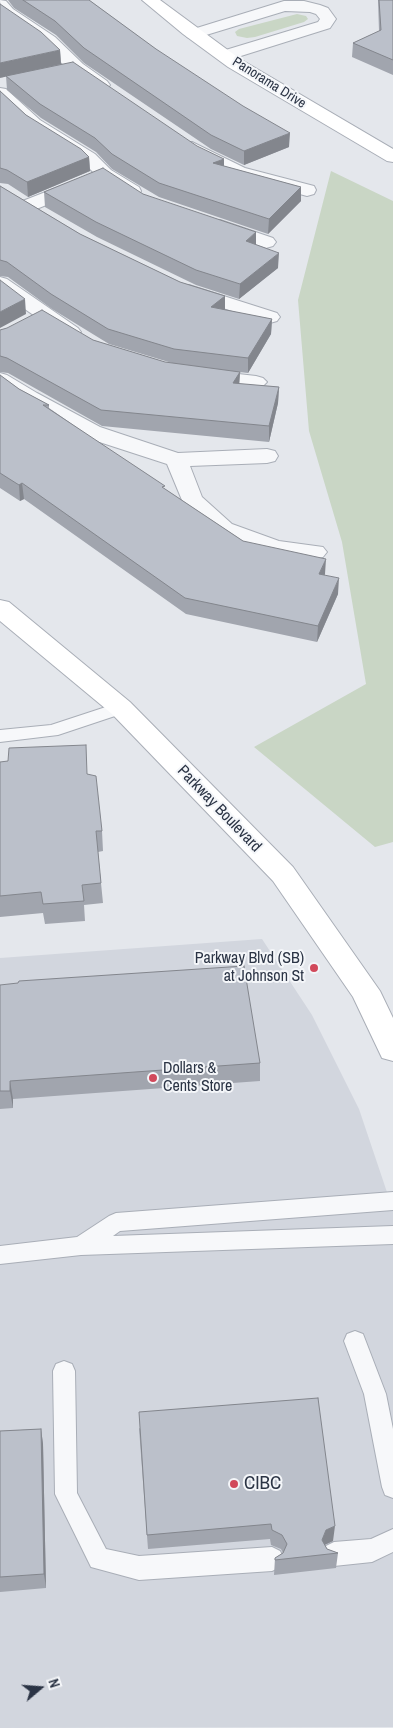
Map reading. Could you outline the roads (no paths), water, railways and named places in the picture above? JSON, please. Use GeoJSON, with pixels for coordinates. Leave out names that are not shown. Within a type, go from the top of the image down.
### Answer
{"type":"FeatureCollection","features":[{"type":"Feature","properties":{"kind":"street","name":"Panorama Drive"},"geometry":{"type":"LineString","coordinates":[[150,0],[193,34],[225,56],[393,157]]}},
{"type":"Feature","properties":{"kind":"street"},"geometry":{"type":"LineString","coordinates":[[0,4],[7,12],[49,41],[77,68],[116,95]]}},
{"type":"Feature","properties":{"kind":"street"},"geometry":{"type":"LineString","coordinates":[[193,34],[284,6],[314,8],[322,11],[328,19],[324,25],[225,56]]}},
{"type":"Feature","properties":{"kind":"street"},"geometry":{"type":"LineString","coordinates":[[58,72],[77,68]]}},
{"type":"Feature","properties":{"kind":"street"},"geometry":{"type":"LineString","coordinates":[[3,86],[34,124],[90,158],[105,174],[147,200]]}},
{"type":"Feature","properties":{"kind":"street"},"geometry":{"type":"LineString","coordinates":[[180,139],[204,155],[239,172],[307,190]]}},
{"type":"Feature","properties":{"kind":"street"},"geometry":{"type":"LineString","coordinates":[[50,220],[20,202],[105,174]]}},
{"type":"Feature","properties":{"kind":"street"},"geometry":{"type":"LineString","coordinates":[[204,221],[266,242]]}},
{"type":"Feature","properties":{"kind":"street"},"geometry":{"type":"LineString","coordinates":[[0,283],[35,320],[84,340]]}},
{"type":"Feature","properties":{"kind":"street"},"geometry":{"type":"LineString","coordinates":[[171,283],[188,291],[270,317]]}},
{"type":"Feature","properties":{"kind":"street"},"geometry":{"type":"LineString","coordinates":[[181,373],[256,382]]}},
{"type":"Feature","properties":{"kind":"street"},"geometry":{"type":"LineString","coordinates":[[0,379],[28,398],[92,432],[176,460],[267,456]]}},
{"type":"Feature","properties":{"kind":"street"},"geometry":{"type":"LineString","coordinates":[[176,460],[192,500],[224,529],[276,548],[315,552]]}},
{"type":"Feature","properties":{"kind":"street","name":"Parkway Boulevard"},"geometry":{"type":"LineString","coordinates":[[0,608],[122,708],[283,874],[365,990],[393,1049]]}},
{"type":"Feature","properties":{"kind":"lane"},"geometry":{"type":"LineString","coordinates":[[0,736],[52,731],[122,708]]}},
{"type":"Feature","properties":{"kind":"lane"},"geometry":{"type":"LineString","coordinates":[[81,1246],[116,1222],[393,1201]]}},
{"type":"Feature","properties":{"kind":"lane"},"geometry":{"type":"LineString","coordinates":[[0,1255],[81,1246],[393,1235]]}},
{"type":"Feature","properties":{"kind":"lane"},"geometry":{"type":"LineString","coordinates":[[355,1341],[375,1394],[393,1487]]}},
{"type":"Feature","properties":{"kind":"lane"},"geometry":{"type":"LineString","coordinates":[[64,1371],[66,1494],[99,1559],[139,1568],[272,1559]]}},
{"type":"Feature","properties":{"kind":"lane"},"geometry":{"type":"LineString","coordinates":[[334,1554],[372,1550],[393,1540]]}},
{"type":"Feature","properties":{"kind":"place","name":"Parkway Blvd (SB) at Johnson St"},"geometry":{"type":"Point","coordinates":[314,968]}},
{"type":"Feature","properties":{"kind":"place","name":"Dollars & Cents Store"},"geometry":{"type":"Point","coordinates":[153,1078]}},
{"type":"Feature","properties":{"kind":"place","name":"CIBC"},"geometry":{"type":"Point","coordinates":[234,1484]}}]}
